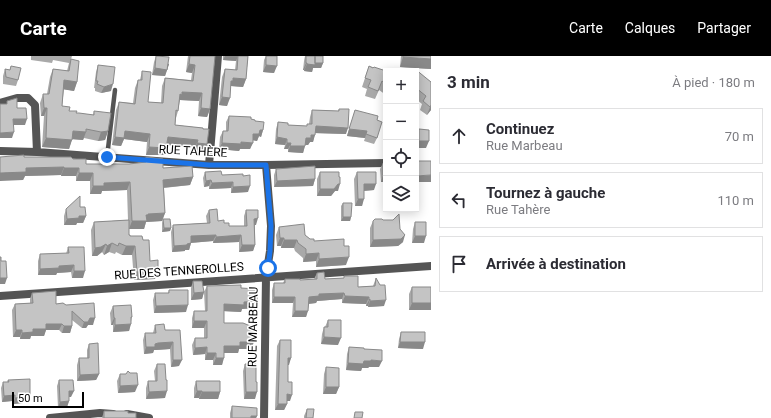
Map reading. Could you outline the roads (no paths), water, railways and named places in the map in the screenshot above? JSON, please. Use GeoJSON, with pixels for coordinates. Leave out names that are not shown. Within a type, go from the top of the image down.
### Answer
{"type":"FeatureCollection","features":[{"type":"Feature","properties":{"kind":"street"},"geometry":{"type":"LineString","coordinates":[[209,165],[218,56]]}},
{"type":"Feature","properties":{"kind":"street"},"geometry":{"type":"LineString","coordinates":[[0,103],[17,98],[28,98],[36,105],[37,152]]}},
{"type":"Feature","properties":{"kind":"street","name":"RUE TAHÈRE"},"geometry":{"type":"LineString","coordinates":[[0,151],[37,152],[209,165],[383,162]]}},
{"type":"Feature","properties":{"kind":"street","name":"RUE MARBEAU"},"geometry":{"type":"LineString","coordinates":[[264,418],[266,277],[270,251],[271,226],[266,165]]}},
{"type":"Feature","properties":{"kind":"street","name":"RUE DES TENNEROLLES"},"geometry":{"type":"LineString","coordinates":[[0,296],[431,266]]}},
{"type":"Feature","properties":{"kind":"street"},"geometry":{"type":"LineString","coordinates":[[55,418],[100,413],[129,414],[144,417]]}},
{"type":"Feature","properties":{"kind":"lane"},"geometry":{"type":"LineString","coordinates":[[107,157],[115,90]]}}]}
